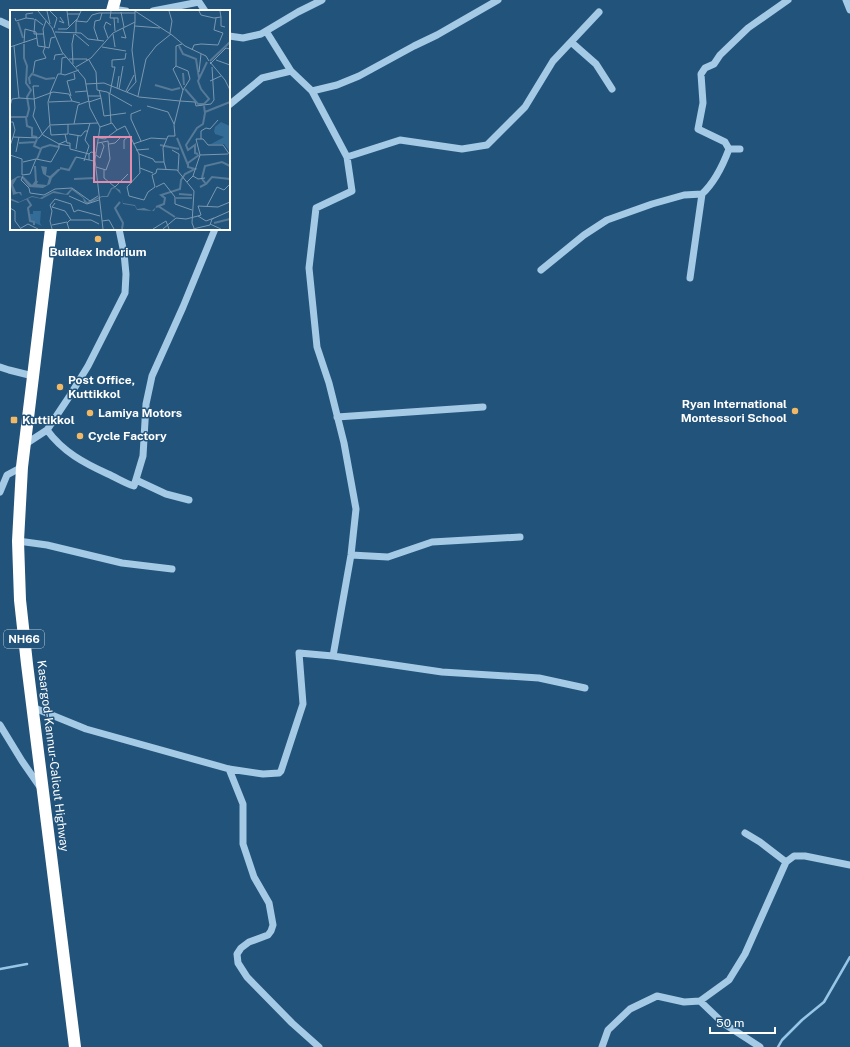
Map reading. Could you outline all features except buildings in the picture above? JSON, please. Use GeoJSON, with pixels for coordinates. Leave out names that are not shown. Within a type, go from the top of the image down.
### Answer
{"type":"FeatureCollection","features":[{"type":"Feature","properties":{"kind":"highway","name":"Kasargod-Kannur-Calicut Highway"},"geometry":{"type":"LineString","coordinates":[[51,230],[24,446],[18,541],[20,600],[32,708],[75,1047]]}},
{"type":"Feature","properties":{"kind":"street"},"geometry":{"type":"LineString","coordinates":[[230,36],[243,38],[261,34],[298,12],[322,0]]}},
{"type":"Feature","properties":{"kind":"street"},"geometry":{"type":"LineString","coordinates":[[312,91],[337,85],[358,76],[437,35],[498,0]]}},
{"type":"Feature","properties":{"kind":"street"},"geometry":{"type":"LineString","coordinates":[[541,270],[584,235],[606,220],[684,195],[702,194],[710,187],[725,160],[729,149],[725,142],[698,129],[703,103],[701,74],[705,68],[714,64],[720,55],[748,28],[788,0]]}},
{"type":"Feature","properties":{"kind":"street"},"geometry":{"type":"LineString","coordinates":[[846,0],[850,10]]}},
{"type":"Feature","properties":{"kind":"street"},"geometry":{"type":"LineString","coordinates":[[158,10],[199,2],[204,10]]}},
{"type":"Feature","properties":{"kind":"street"},"geometry":{"type":"LineString","coordinates":[[113,7],[123,10]]}},
{"type":"Feature","properties":{"kind":"street"},"geometry":{"type":"LineString","coordinates":[[347,157],[400,140],[462,149],[487,145],[525,107],[553,61],[599,12]]}},
{"type":"Feature","properties":{"kind":"street"},"geometry":{"type":"LineString","coordinates":[[0,21],[10,26]]}},
{"type":"Feature","properties":{"kind":"street"},"geometry":{"type":"LineString","coordinates":[[266,31],[291,71],[312,91],[347,157],[352,191],[316,208],[309,268],[316,347],[329,383],[344,443],[356,509],[351,555],[333,656]]}},
{"type":"Feature","properties":{"kind":"street"},"geometry":{"type":"LineString","coordinates":[[571,42],[596,64],[612,89]]}},
{"type":"Feature","properties":{"kind":"street"},"geometry":{"type":"LineString","coordinates":[[230,104],[262,78],[291,71]]}},
{"type":"Feature","properties":{"kind":"street"},"geometry":{"type":"LineString","coordinates":[[729,149],[740,149]]}},
{"type":"Feature","properties":{"kind":"street"},"geometry":{"type":"LineString","coordinates":[[690,278],[702,194]]}},
{"type":"Feature","properties":{"kind":"street"},"geometry":{"type":"LineString","coordinates":[[24,446],[47,430],[69,397],[88,366],[125,293],[125,260],[119,230]]}},
{"type":"Feature","properties":{"kind":"street"},"geometry":{"type":"LineString","coordinates":[[47,430],[66,451],[82,462],[134,486],[143,456],[146,404],[152,376],[183,307],[215,230]]}},
{"type":"Feature","properties":{"kind":"street"},"geometry":{"type":"LineString","coordinates":[[0,367],[33,376]]}},
{"type":"Feature","properties":{"kind":"street"},"geometry":{"type":"LineString","coordinates":[[337,417],[483,407]]}},
{"type":"Feature","properties":{"kind":"street"},"geometry":{"type":"LineString","coordinates":[[0,492],[7,475],[22,467]]}},
{"type":"Feature","properties":{"kind":"street"},"geometry":{"type":"LineString","coordinates":[[136,480],[166,494],[189,500]]}},
{"type":"Feature","properties":{"kind":"street"},"geometry":{"type":"LineString","coordinates":[[351,555],[388,557],[432,542],[520,537]]}},
{"type":"Feature","properties":{"kind":"street"},"geometry":{"type":"LineString","coordinates":[[18,541],[47,545],[122,563],[172,569]]}},
{"type":"Feature","properties":{"kind":"street"},"geometry":{"type":"LineString","coordinates":[[32,708],[86,729],[230,769],[262,774],[279,773],[281,771],[303,704],[299,653],[333,656],[442,672],[539,678],[585,688]]}},
{"type":"Feature","properties":{"kind":"street"},"geometry":{"type":"LineString","coordinates":[[0,725],[22,761],[43,790]]}},
{"type":"Feature","properties":{"kind":"street"},"geometry":{"type":"LineString","coordinates":[[230,769],[243,804],[243,844],[254,877],[269,903],[272,925],[271,931],[268,935],[249,942],[241,948],[237,954],[238,963],[247,976],[271,1003],[320,1047]]}},
{"type":"Feature","properties":{"kind":"street"},"geometry":{"type":"LineString","coordinates":[[745,833],[760,842],[786,862]]}},
{"type":"Feature","properties":{"kind":"street"},"geometry":{"type":"LineString","coordinates":[[602,1047],[608,1030],[630,1009],[643,1002],[657,996],[684,1002],[700,1000],[729,980],[745,954],[786,862],[794,856],[805,856],[850,865]]}},
{"type":"Feature","properties":{"kind":"street"},"geometry":{"type":"LineString","coordinates":[[700,1000],[723,1023],[760,1047]]}},
{"type":"Feature","properties":{"kind":"waterway"},"geometry":{"type":"LineString","coordinates":[[778,1047],[782,1040],[802,1020],[824,1002],[850,957]]}},
{"type":"Feature","properties":{"kind":"waterway"},"geometry":{"type":"LineString","coordinates":[[0,969],[27,964]]}},
{"type":"Feature","properties":{"kind":"place","name":"Buildex Indorium"},"geometry":{"type":"Point","coordinates":[98,239]}},
{"type":"Feature","properties":{"kind":"place","name":"Post Office, Kuttikkol"},"geometry":{"type":"Point","coordinates":[60,387]}},
{"type":"Feature","properties":{"kind":"place","name":"Ryan International Montessori School"},"geometry":{"type":"Point","coordinates":[795,411]}},
{"type":"Feature","properties":{"kind":"place","name":"Lamiya Motors"},"geometry":{"type":"Point","coordinates":[90,413]}},
{"type":"Feature","properties":{"kind":"place","name":"Kuttikkol"},"geometry":{"type":"Point","coordinates":[14,420]}},
{"type":"Feature","properties":{"kind":"place","name":"Cycle Factory"},"geometry":{"type":"Point","coordinates":[80,436]}}]}
